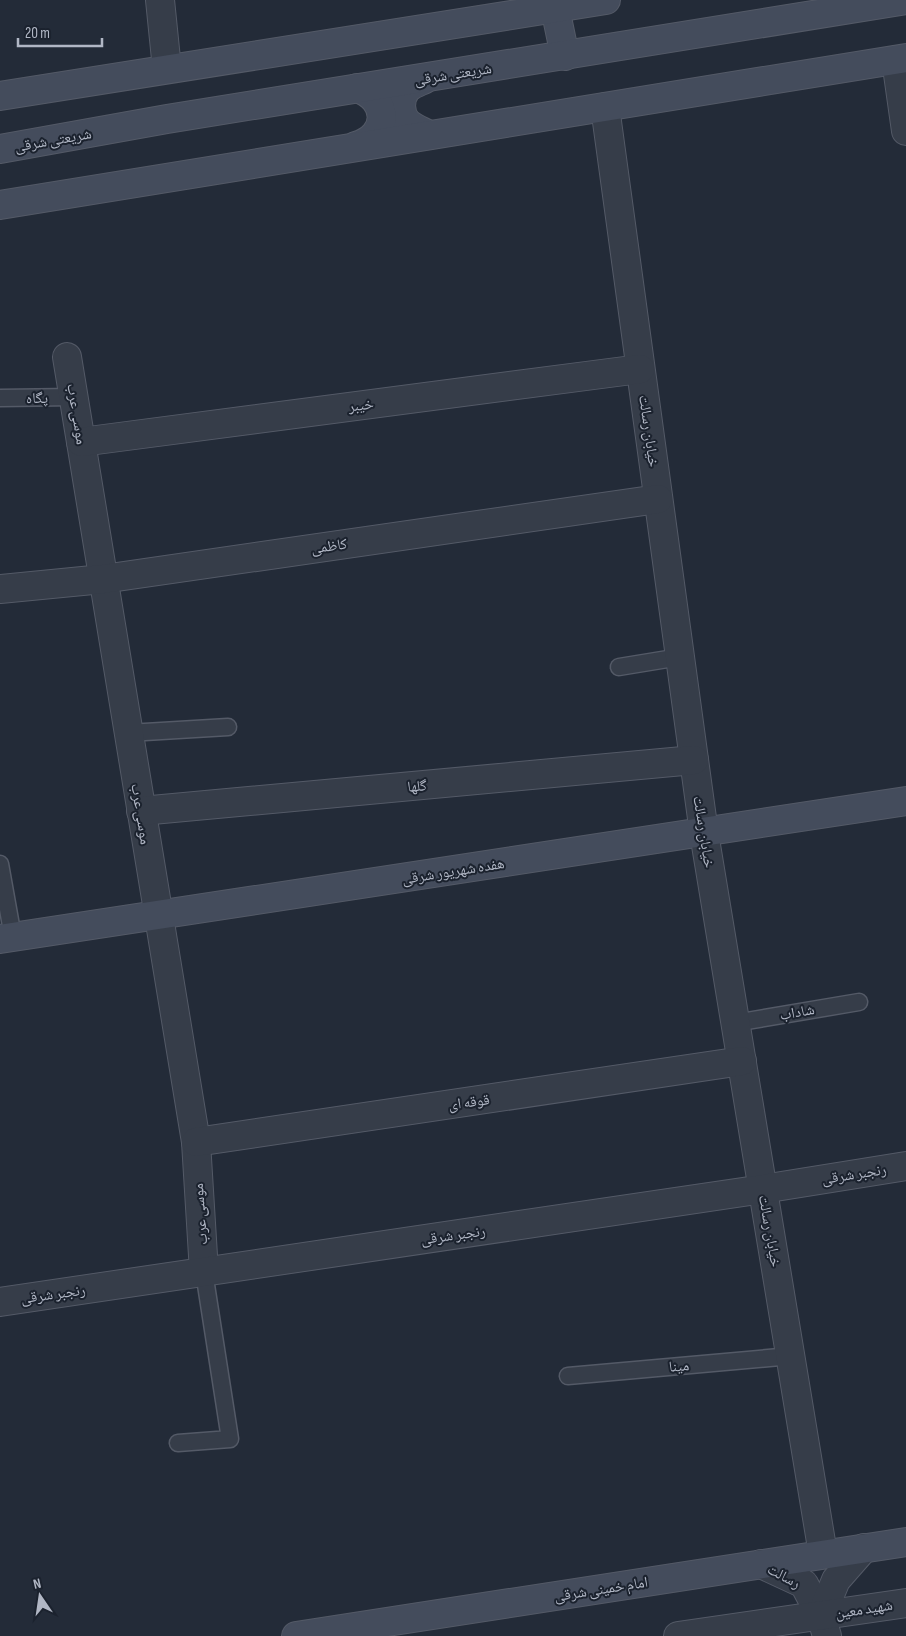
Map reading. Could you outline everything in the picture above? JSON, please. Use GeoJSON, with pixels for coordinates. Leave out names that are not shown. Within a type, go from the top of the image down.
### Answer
{"type":"FeatureCollection","features":[{"type":"Feature","properties":{"kind":"main road"},"geometry":{"type":"LineString","coordinates":[[0,96],[606,0]]}},
{"type":"Feature","properties":{"kind":"main road","name":"شریعتی شرقی"},"geometry":{"type":"LineString","coordinates":[[0,149],[167,119],[357,88],[425,79],[906,0]]}},
{"type":"Feature","properties":{"kind":"main road"},"geometry":{"type":"LineString","coordinates":[[555,8],[565,56]]}},
{"type":"Feature","properties":{"kind":"main road"},"geometry":{"type":"LineString","coordinates":[[0,205],[901,59]]}},
{"type":"Feature","properties":{"kind":"main road"},"geometry":{"type":"LineString","coordinates":[[425,79],[408,89],[401,102],[401,110],[403,117],[408,123],[429,135]]}},
{"type":"Feature","properties":{"kind":"main road"},"geometry":{"type":"LineString","coordinates":[[356,146],[365,144],[373,138],[381,122],[378,104],[373,97],[357,88]]}},
{"type":"Feature","properties":{"kind":"main road","name":"هفده شهریور شرقی"},"geometry":{"type":"LineString","coordinates":[[6,938],[906,801]]}},
{"type":"Feature","properties":{"kind":"main road","name":"امام خمینی شرقی"},"geometry":{"type":"LineString","coordinates":[[296,1636],[906,1542]]}},
{"type":"Feature","properties":{"kind":"street"},"geometry":{"type":"LineString","coordinates":[[160,0],[167,69]]}},
{"type":"Feature","properties":{"kind":"street"},"geometry":{"type":"LineString","coordinates":[[901,59],[906,132]]}},
{"type":"Feature","properties":{"kind":"street","name":"خیابان رسالت"},"geometry":{"type":"LineString","coordinates":[[604,107],[704,833],[823,1554]]}},
{"type":"Feature","properties":{"kind":"street","name":"موسی عرب"},"geometry":{"type":"LineString","coordinates":[[67,357],[196,1142],[204,1272]]}},
{"type":"Feature","properties":{"kind":"street","name":"خیبر"},"geometry":{"type":"LineString","coordinates":[[81,442],[640,369]]}},
{"type":"Feature","properties":{"kind":"street","name":"کاظمی"},"geometry":{"type":"LineString","coordinates":[[0,589],[103,579],[658,499]]}},
{"type":"Feature","properties":{"kind":"street","name":"گلها"},"geometry":{"type":"LineString","coordinates":[[141,811],[694,760]]}},
{"type":"Feature","properties":{"kind":"street","name":"قوقه ای"},"geometry":{"type":"LineString","coordinates":[[196,1142],[742,1061]]}},
{"type":"Feature","properties":{"kind":"street","name":"رنجبر شرقی"},"geometry":{"type":"LineString","coordinates":[[0,1302],[763,1189],[906,1166]]}},
{"type":"Feature","properties":{"kind":"street"},"geometry":{"type":"LineString","coordinates":[[824,1626],[836,1580],[864,1548]]}},
{"type":"Feature","properties":{"kind":"street","name":"رسالت"},"geometry":{"type":"LineString","coordinates":[[761,1564],[804,1584],[824,1626]]}},
{"type":"Feature","properties":{"kind":"street","name":"شهید معین"},"geometry":{"type":"LineString","coordinates":[[678,1636],[824,1626],[906,1603]]}},
{"type":"Feature","properties":{"kind":"lane","name":"پگاه"},"geometry":{"type":"LineString","coordinates":[[0,398],[74,397]]}},
{"type":"Feature","properties":{"kind":"lane"},"geometry":{"type":"LineString","coordinates":[[619,667],[680,657]]}},
{"type":"Feature","properties":{"kind":"lane"},"geometry":{"type":"LineString","coordinates":[[128,733],[228,726]]}},
{"type":"Feature","properties":{"kind":"lane"},"geometry":{"type":"LineString","coordinates":[[0,864],[6,938]]}},
{"type":"Feature","properties":{"kind":"lane","name":"شاداب"},"geometry":{"type":"LineString","coordinates":[[735,1022],[859,1002]]}},
{"type":"Feature","properties":{"kind":"lane"},"geometry":{"type":"LineString","coordinates":[[178,1443],[230,1439],[204,1272]]}},
{"type":"Feature","properties":{"kind":"lane","name":"مینا"},"geometry":{"type":"LineString","coordinates":[[568,1376],[791,1356]]}}]}
